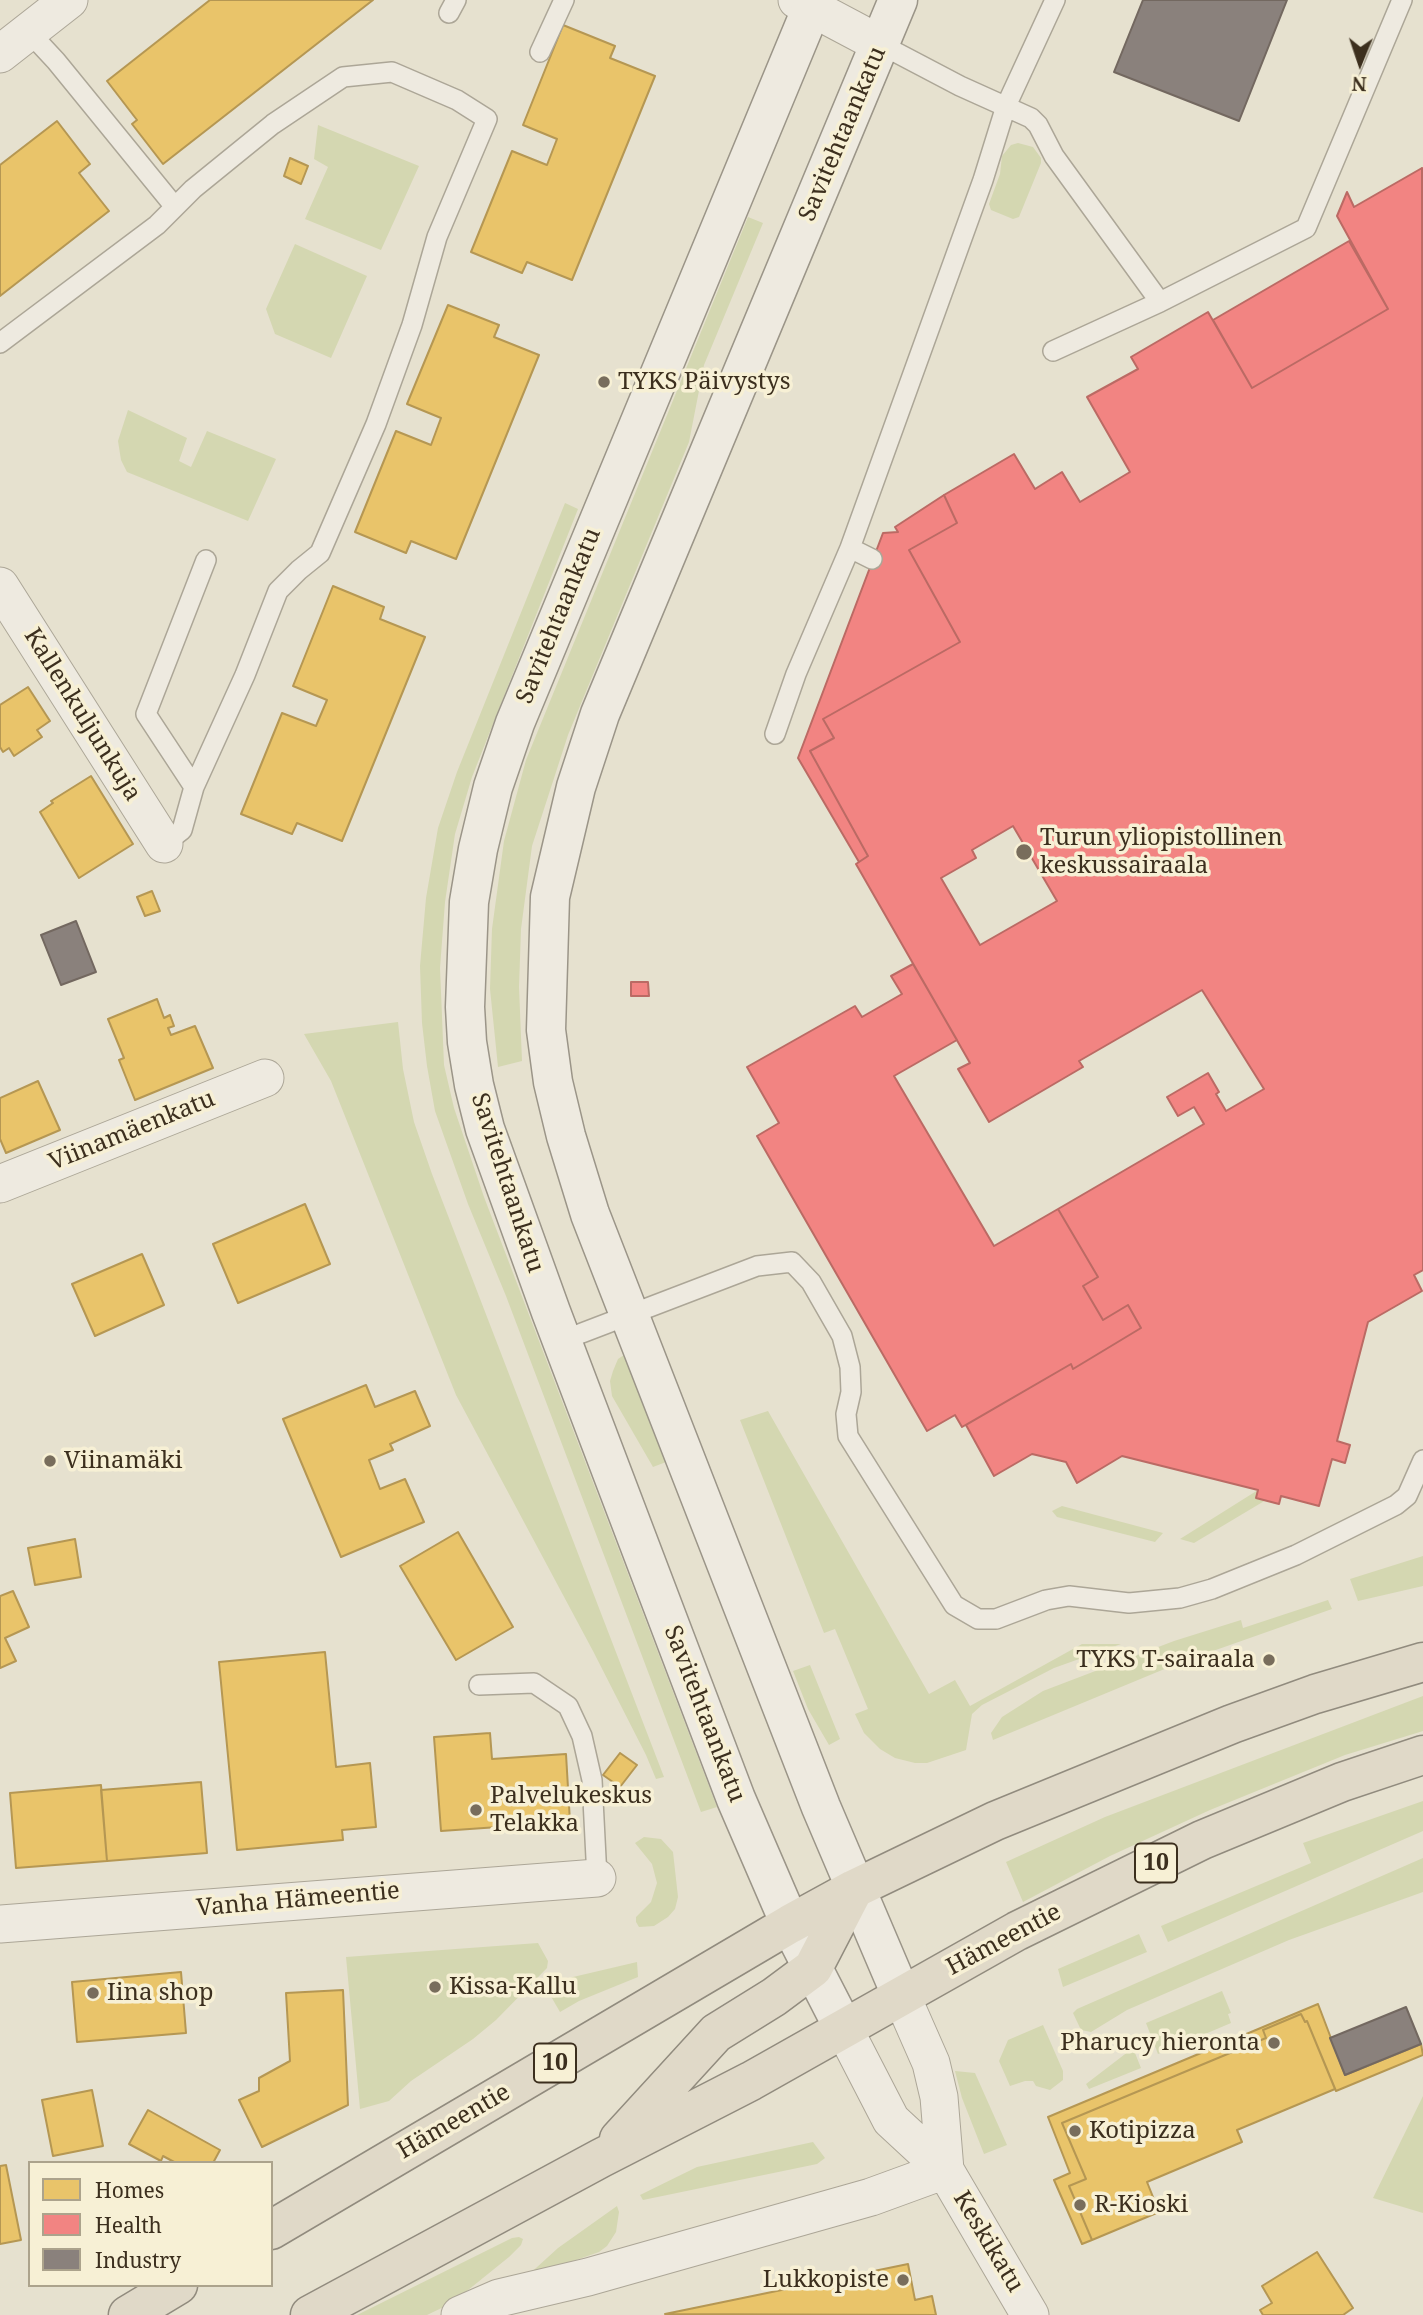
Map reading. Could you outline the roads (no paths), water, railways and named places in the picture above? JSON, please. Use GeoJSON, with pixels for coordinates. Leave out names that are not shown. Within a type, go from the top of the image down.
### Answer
{"type":"FeatureCollection","features":[{"type":"Feature","properties":{"kind":"highway","name":"Hämeentie"},"geometry":{"type":"LineString","coordinates":[[273,2229],[790,1924],[854,1889],[995,1821],[1232,1724],[1423,1662]]}},
{"type":"Feature","properties":{"kind":"highway","name":"Hämeentie"},"geometry":{"type":"LineString","coordinates":[[310,2315],[601,2158],[751,2081],[1017,1931],[1202,1840],[1342,1782],[1423,1755]]}},
{"type":"Feature","properties":{"kind":"highway","name":"Hämeentie"},"geometry":{"type":"LineString","coordinates":[[601,2158],[716,2033],[774,1997],[813,1968],[854,1889]]}},
{"type":"Feature","properties":{"kind":"highway"},"geometry":{"type":"LineString","coordinates":[[128,2315],[175,2287]]}},
{"type":"Feature","properties":{"kind":"main road","name":"Savitehtaankatu"},"geometry":{"type":"LineString","coordinates":[[898,0],[600,713],[576,787],[550,897],[546,1030],[553,1082],[590,1214],[854,1889],[902,1997]]}},
{"type":"Feature","properties":{"kind":"main road","name":"Savitehtaankatu"},"geometry":{"type":"LineString","coordinates":[[808,3],[515,723],[493,787],[478,849],[469,902],[465,995],[467,1042],[474,1085],[500,1174],[736,1799],[790,1924],[844,2029]]}},
{"type":"Feature","properties":{"kind":"street"},"geometry":{"type":"LineString","coordinates":[[0,54],[69,0]]}},
{"type":"Feature","properties":{"kind":"street"},"geometry":{"type":"LineString","coordinates":[[808,3],[880,44]]}},
{"type":"Feature","properties":{"kind":"street","name":"Kallenkuljunkuja"},"geometry":{"type":"LineString","coordinates":[[0,586],[164,844]]}},
{"type":"Feature","properties":{"kind":"street","name":"Viinamäenkatu"},"geometry":{"type":"LineString","coordinates":[[0,1184],[265,1079]]}},
{"type":"Feature","properties":{"kind":"street","name":"Vanha Hämeentie"},"geometry":{"type":"LineString","coordinates":[[0,1924],[597,1878]]}},
{"type":"Feature","properties":{"kind":"street","name":"Keskikatu"},"geometry":{"type":"LineString","coordinates":[[902,1997],[931,2063],[939,2097],[945,2169]]}},
{"type":"Feature","properties":{"kind":"street","name":"Keskikatu"},"geometry":{"type":"LineString","coordinates":[[844,2029],[891,2120],[945,2169],[1030,2315]]}},
{"type":"Feature","properties":{"kind":"street"},"geometry":{"type":"LineString","coordinates":[[460,2315],[499,2298],[588,2277],[871,2197],[945,2169]]}},
{"type":"Feature","properties":{"kind":"lane"},"geometry":{"type":"LineString","coordinates":[[540,52],[564,0]]}},
{"type":"Feature","properties":{"kind":"lane"},"geometry":{"type":"LineString","coordinates":[[775,734],[796,674],[850,548],[983,180],[1006,106],[1055,0]]}},
{"type":"Feature","properties":{"kind":"lane"},"geometry":{"type":"LineString","coordinates":[[1053,351],[1160,302],[1306,228],[1402,0]]}},
{"type":"Feature","properties":{"kind":"lane"},"geometry":{"type":"LineString","coordinates":[[29,32],[56,61],[175,207]]}},
{"type":"Feature","properties":{"kind":"lane"},"geometry":{"type":"LineString","coordinates":[[880,44],[960,86],[1031,118],[1038,125],[1054,156],[1160,302]]}},
{"type":"Feature","properties":{"kind":"lane"},"geometry":{"type":"LineString","coordinates":[[0,343],[157,225],[193,189],[273,124],[342,77],[392,72],[457,100],[487,118],[437,237],[412,325],[376,424],[320,553],[278,591],[245,675],[194,787],[181,830],[164,844]]}},
{"type":"Feature","properties":{"kind":"lane"},"geometry":{"type":"LineString","coordinates":[[850,548],[872,559]]}},
{"type":"Feature","properties":{"kind":"lane"},"geometry":{"type":"LineString","coordinates":[[194,787],[146,713],[206,560]]}},
{"type":"Feature","properties":{"kind":"lane"},"geometry":{"type":"LineString","coordinates":[[562,1341],[757,1266],[792,1262],[811,1282],[842,1336],[850,1367],[851,1392],[846,1414],[848,1436],[954,1605],[978,1619],[996,1619],[1046,1600],[1069,1596],[1129,1603],[1180,1598],[1212,1588],[1296,1555],[1396,1505],[1407,1496],[1423,1460]]}},
{"type":"Feature","properties":{"kind":"lane"},"geometry":{"type":"LineString","coordinates":[[479,1685],[534,1683],[568,1706],[582,1736],[592,1780],[597,1878]]}},
{"type":"Feature","properties":{"kind":"place","name":"TYKS Päivystys"},"geometry":{"type":"Point","coordinates":[604,382]}},
{"type":"Feature","properties":{"kind":"place","name":"Turun yliopistollinen keskussairaala"},"geometry":{"type":"Point","coordinates":[1024,852]}},
{"type":"Feature","properties":{"kind":"place","name":"Viinamäki"},"geometry":{"type":"Point","coordinates":[50,1461]}},
{"type":"Feature","properties":{"kind":"place","name":"TYKS T-sairaala"},"geometry":{"type":"Point","coordinates":[1269,1660]}},
{"type":"Feature","properties":{"kind":"place","name":"Palvelukeskus Telakka"},"geometry":{"type":"Point","coordinates":[476,1810]}},
{"type":"Feature","properties":{"kind":"place","name":"Kissa-Kallu"},"geometry":{"type":"Point","coordinates":[435,1987]}},
{"type":"Feature","properties":{"kind":"place","name":"Iina shop"},"geometry":{"type":"Point","coordinates":[93,1993]}},
{"type":"Feature","properties":{"kind":"place","name":"Pharucy hieronta"},"geometry":{"type":"Point","coordinates":[1274,2043]}},
{"type":"Feature","properties":{"kind":"place","name":"Kotipizza"},"geometry":{"type":"Point","coordinates":[1075,2131]}},
{"type":"Feature","properties":{"kind":"place","name":"R-Kioski"},"geometry":{"type":"Point","coordinates":[1080,2205]}},
{"type":"Feature","properties":{"kind":"place","name":"Lukkopiste"},"geometry":{"type":"Point","coordinates":[903,2280]}}]}
